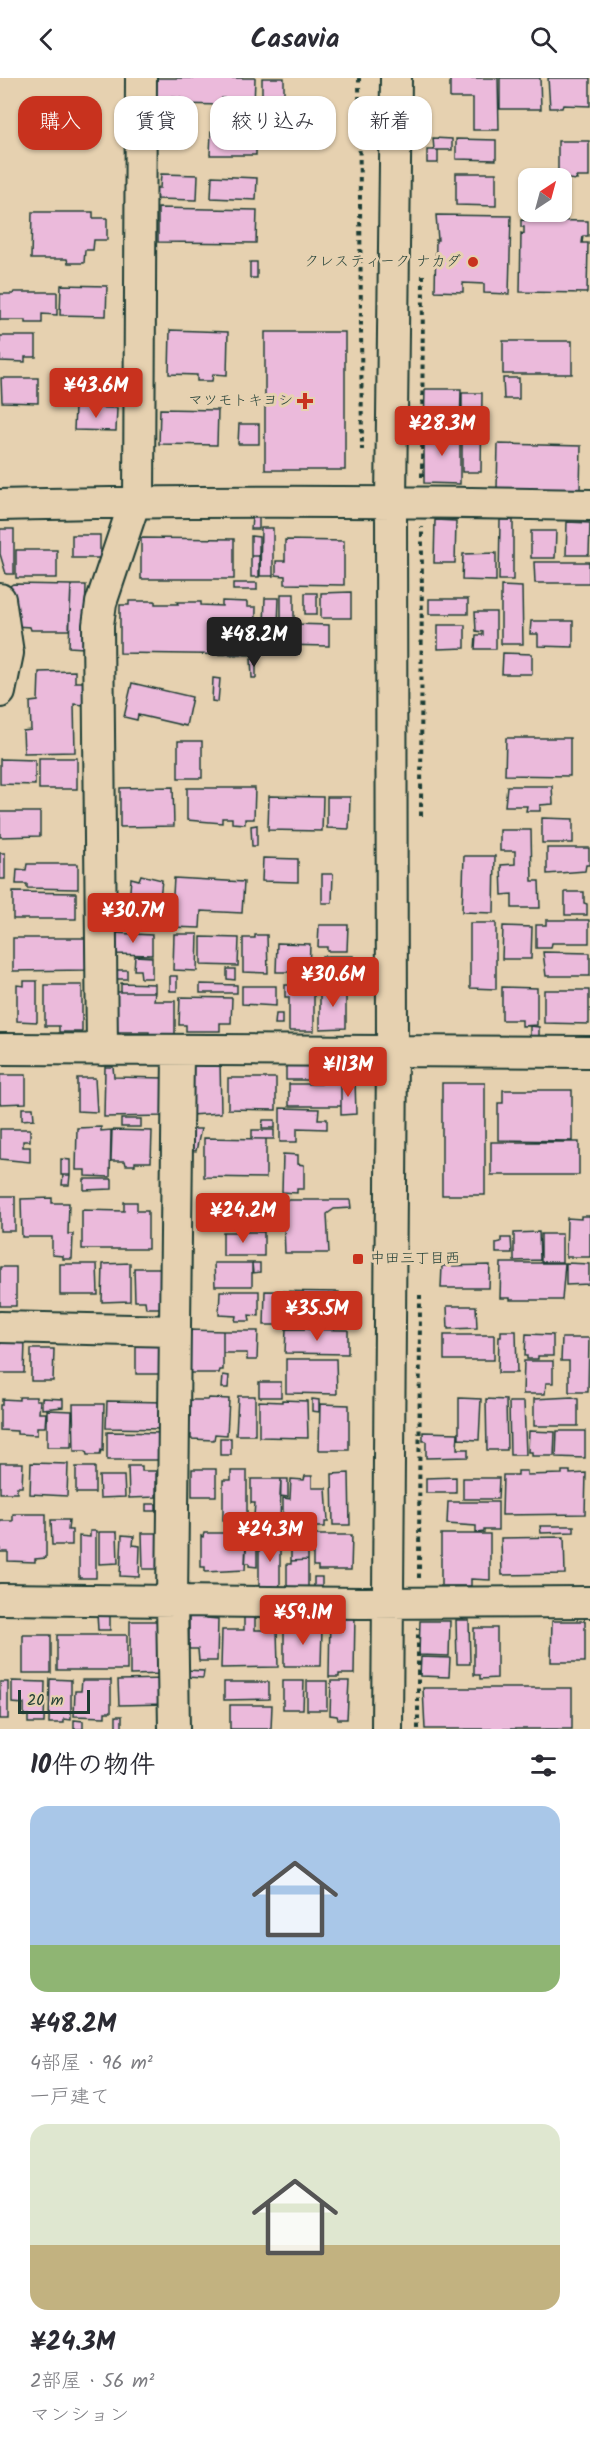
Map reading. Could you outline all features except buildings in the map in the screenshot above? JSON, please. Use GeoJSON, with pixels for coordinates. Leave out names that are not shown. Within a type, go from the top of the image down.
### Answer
{"type":"FeatureCollection","features":[{"type":"Feature","properties":{"kind":"street"},"geometry":{"type":"LineString","coordinates":[[102,1050],[98,625],[101,603],[137,502],[141,78]]}},
{"type":"Feature","properties":{"kind":"street"},"geometry":{"type":"LineString","coordinates":[[387,1729],[392,1052],[391,501],[396,78]]}},
{"type":"Feature","properties":{"kind":"street"},"geometry":{"type":"LineString","coordinates":[[0,505],[391,501],[590,505]]}},
{"type":"Feature","properties":{"kind":"street"},"geometry":{"type":"LineString","coordinates":[[0,599],[8,653],[0,692]]}},
{"type":"Feature","properties":{"kind":"street"},"geometry":{"type":"LineString","coordinates":[[0,1049],[590,1052]]}},
{"type":"Feature","properties":{"kind":"street"},"geometry":{"type":"LineString","coordinates":[[174,1729],[172,1601],[178,1051]]}},
{"type":"Feature","properties":{"kind":"street"},"geometry":{"type":"LineString","coordinates":[[0,1327],[175,1331]]}},
{"type":"Feature","properties":{"kind":"street"},"geometry":{"type":"LineString","coordinates":[[0,1599],[590,1602]]}},
{"type":"Feature","properties":{"kind":"path"},"geometry":{"type":"LineString","coordinates":[[359,78],[362,454]]}},
{"type":"Feature","properties":{"kind":"place","name":"クレスティーク ナカダ"},"geometry":{"type":"Point","coordinates":[473,262]}},
{"type":"Feature","properties":{"kind":"place","name":"マツモトキヨシ"},"geometry":{"type":"Point","coordinates":[305,401]}},
{"type":"Feature","properties":{"kind":"place","name":"中田三丁目西"},"geometry":{"type":"Point","coordinates":[358,1259]}}]}
